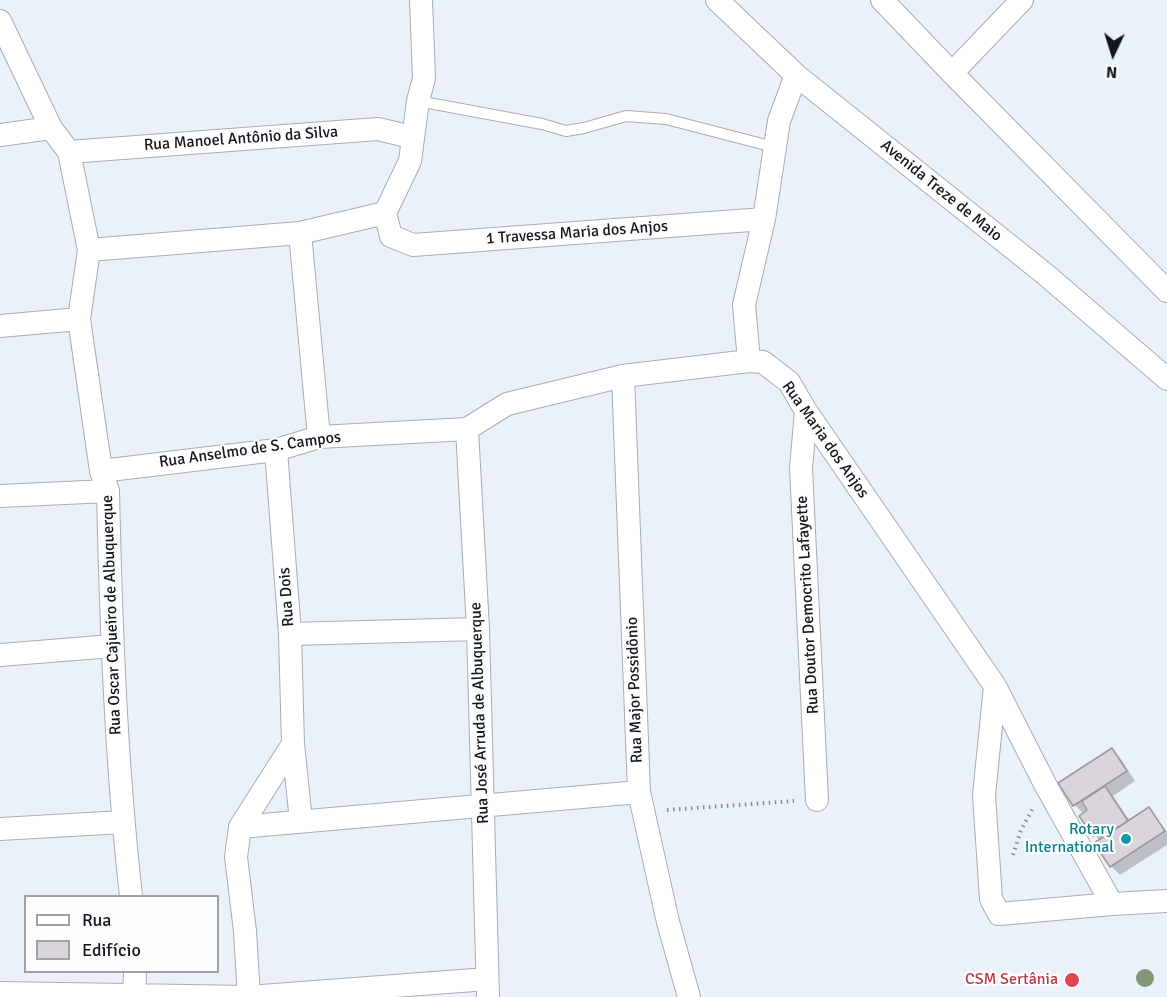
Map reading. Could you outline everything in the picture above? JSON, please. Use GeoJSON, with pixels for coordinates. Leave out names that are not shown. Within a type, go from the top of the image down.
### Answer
{"type":"FeatureCollection","features":[{"type":"Feature","properties":{"kind":"street"},"geometry":{"type":"LineString","coordinates":[[89,250],[300,233],[385,213],[410,160],[411,137],[424,78],[421,0]]}},
{"type":"Feature","properties":{"kind":"street","name":"Avenida Treze de Maio"},"geometry":{"type":"LineString","coordinates":[[717,0],[796,75],[1045,274],[1167,379]]}},
{"type":"Feature","properties":{"kind":"street"},"geometry":{"type":"LineString","coordinates":[[882,0],[1167,291]]}},
{"type":"Feature","properties":{"kind":"street"},"geometry":{"type":"LineString","coordinates":[[952,73],[1022,0]]}},
{"type":"Feature","properties":{"kind":"street","name":"Rua Oscar Cajueiro de Albuquerque"},"geometry":{"type":"LineString","coordinates":[[0,21],[51,128],[69,152],[89,250],[79,319],[104,481],[123,822],[131,895]]}},
{"type":"Feature","properties":{"kind":"street"},"geometry":{"type":"LineString","coordinates":[[749,361],[744,305],[764,219],[778,120],[796,75]]}},
{"type":"Feature","properties":{"kind":"street"},"geometry":{"type":"LineString","coordinates":[[0,135],[51,128]]}},
{"type":"Feature","properties":{"kind":"street","name":"Rua Manoel Antônio da Silva"},"geometry":{"type":"LineString","coordinates":[[69,152],[378,129],[411,137]]}},
{"type":"Feature","properties":{"kind":"street","name":"1 Travessa Maria dos Anjos"},"geometry":{"type":"LineString","coordinates":[[385,213],[391,236],[413,245],[764,219]]}},
{"type":"Feature","properties":{"kind":"street"},"geometry":{"type":"LineString","coordinates":[[300,233],[319,437]]}},
{"type":"Feature","properties":{"kind":"street"},"geometry":{"type":"LineString","coordinates":[[0,326],[79,319]]}},
{"type":"Feature","properties":{"kind":"street","name":"Rua Anselmo de S. Campos"},"geometry":{"type":"LineString","coordinates":[[0,496],[104,481],[276,450],[319,437],[467,429],[507,404],[623,376],[749,361]]}},
{"type":"Feature","properties":{"kind":"street","name":"Rua Maria dos Anjos"},"geometry":{"type":"LineString","coordinates":[[749,361],[763,362],[789,382],[806,411],[995,686],[1046,786],[1112,904]]}},
{"type":"Feature","properties":{"kind":"street","name":"Rua Major Possidônio"},"geometry":{"type":"LineString","coordinates":[[623,376],[641,802],[668,922],[688,997]]}},
{"type":"Feature","properties":{"kind":"street","name":"Rua Doutor Democrito Lafayette"},"geometry":{"type":"LineString","coordinates":[[806,411],[801,468],[817,800]]}},
{"type":"Feature","properties":{"kind":"street","name":"Rua José Arruda de Albuquerque"},"geometry":{"type":"LineString","coordinates":[[467,429],[478,629],[487,988]]}},
{"type":"Feature","properties":{"kind":"street","name":"Rua Dois"},"geometry":{"type":"LineString","coordinates":[[276,450],[290,634],[294,744],[301,820]]}},
{"type":"Feature","properties":{"kind":"street"},"geometry":{"type":"LineString","coordinates":[[290,634],[478,629]]}},
{"type":"Feature","properties":{"kind":"street"},"geometry":{"type":"LineString","coordinates":[[0,655],[112,646]]}},
{"type":"Feature","properties":{"kind":"street"},"geometry":{"type":"LineString","coordinates":[[995,686],[984,795],[991,899],[999,914],[1112,904],[1167,903]]}},
{"type":"Feature","properties":{"kind":"street"},"geometry":{"type":"LineString","coordinates":[[249,997],[245,931],[236,857],[240,827],[294,744]]}},
{"type":"Feature","properties":{"kind":"street"},"geometry":{"type":"LineString","coordinates":[[240,827],[483,804],[641,802]]}},
{"type":"Feature","properties":{"kind":"street"},"geometry":{"type":"LineString","coordinates":[[0,829],[123,822]]}},
{"type":"Feature","properties":{"kind":"street"},"geometry":{"type":"LineString","coordinates":[[134,997],[135,973]]}},
{"type":"Feature","properties":{"kind":"street"},"geometry":{"type":"LineString","coordinates":[[0,993],[134,997],[249,997],[487,988]]}},
{"type":"Feature","properties":{"kind":"lane"},"geometry":{"type":"LineString","coordinates":[[418,101],[542,124],[566,131],[584,129],[626,116],[666,119],[774,147]]}},
{"type":"Feature","properties":{"kind":"path"},"geometry":{"type":"LineString","coordinates":[[1010,864],[1021,830],[1046,786]]}},
{"type":"Feature","properties":{"kind":"path"},"geometry":{"type":"LineString","coordinates":[[641,802],[817,800]]}},
{"type":"Feature","properties":{"kind":"building","name":"Rotary International"},"geometry":{"type":"Polygon","coordinates":[[[1112,748],[1127,771],[1073,806],[1058,783],[1112,748]]]}},
{"type":"Feature","properties":{"kind":"building","name":"Rotary International"},"geometry":{"type":"Polygon","coordinates":[[[1105,786],[1128,821],[1105,836],[1102,831],[1093,836],[1079,816],[1087,810],[1082,801],[1105,786]]]}},
{"type":"Feature","properties":{"kind":"building","name":"Rotary International"},"geometry":{"type":"Polygon","coordinates":[[[1149,807],[1165,831],[1110,867],[1094,843],[1149,807]]]}},
{"type":"Feature","properties":{"kind":"place","name":"Rotary International"},"geometry":{"type":"Point","coordinates":[1126,839]}},
{"type":"Feature","properties":{"kind":"place","name":"CSM Sertânia"},"geometry":{"type":"Point","coordinates":[1072,980]}}]}
